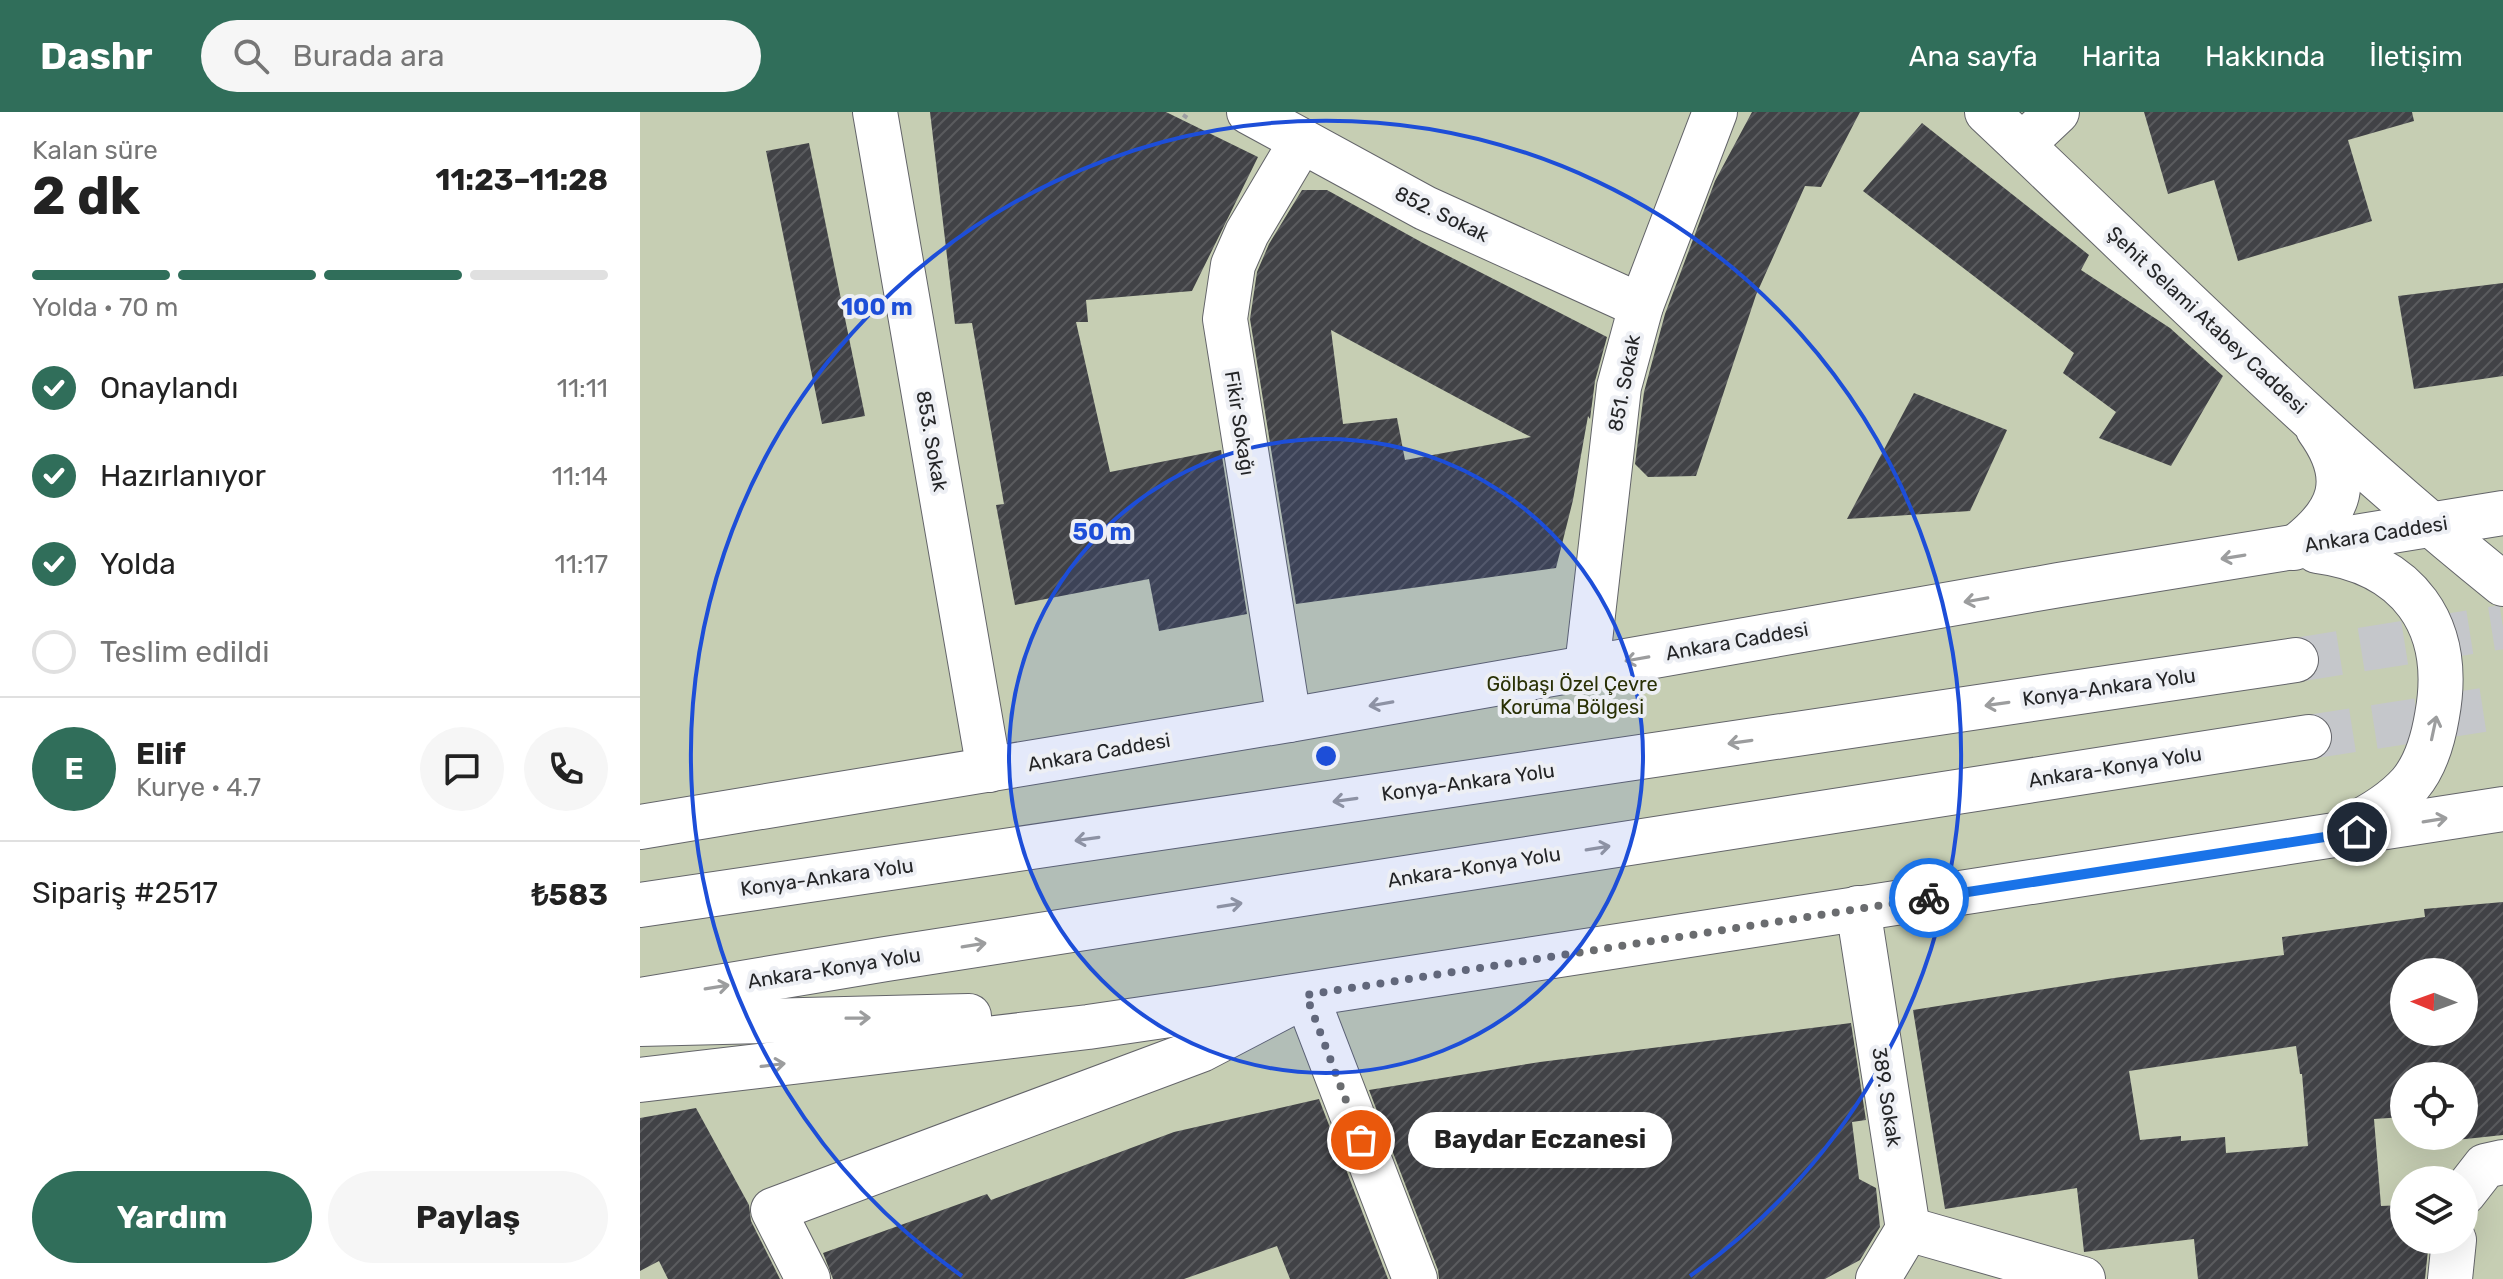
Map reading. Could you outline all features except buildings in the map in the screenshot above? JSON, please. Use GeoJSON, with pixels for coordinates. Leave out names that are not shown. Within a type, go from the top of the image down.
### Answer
{"type":"FeatureCollection","features":[{"type":"Feature","properties":{"kind":"main road","name":"853. Sokak"},"geometry":{"type":"LineString","coordinates":[[875,112],[989,770]]}},
{"type":"Feature","properties":{"kind":"main road","name":"852. Sokak"},"geometry":{"type":"LineString","coordinates":[[1249,112],[1425,208],[1641,306]]}},
{"type":"Feature","properties":{"kind":"main road","name":"851. Sokak"},"geometry":{"type":"LineString","coordinates":[[1587,667],[1619,387],[1641,306],[1715,112]]}},
{"type":"Feature","properties":{"kind":"main road","name":"Şehit Selami Atabey Caddesi"},"geometry":{"type":"LineString","coordinates":[[1987,112],[2309,416],[2430,525],[2503,584]]}},
{"type":"Feature","properties":{"kind":"main road"},"geometry":{"type":"LineString","coordinates":[[2022,145],[2057,112]]}},
{"type":"Feature","properties":{"kind":"main road","name":"Fikir Sokağı"},"geometry":{"type":"LineString","coordinates":[[1289,720],[1225,319],[1230,277],[1242,243],[1301,142]]}},
{"type":"Feature","properties":{"kind":"main road"},"geometry":{"type":"LineString","coordinates":[[2294,548],[2325,521],[2337,491],[2339,474],[2334,455],[2309,416]]}},
{"type":"Feature","properties":{"kind":"main road","name":"Ankara Caddesi"},"geometry":{"type":"LineString","coordinates":[[640,827],[1289,720],[2059,585],[2503,513]]}},
{"type":"Feature","properties":{"kind":"main road"},"geometry":{"type":"LineString","coordinates":[[2294,548],[2352,558],[2384,570],[2403,585],[2430,622],[2438,666],[2439,704],[2433,738],[2413,781],[2377,813],[2326,837]]}},
{"type":"Feature","properties":{"kind":"main road","name":"Konya-Ankara Yolu"},"geometry":{"type":"LineString","coordinates":[[640,905],[2296,660]]}},
{"type":"Feature","properties":{"kind":"main road","name":"Ankara-Konya Yolu"},"geometry":{"type":"LineString","coordinates":[[640,1000],[2309,737]]}},
{"type":"Feature","properties":{"kind":"main road"},"geometry":{"type":"LineString","coordinates":[[640,1080],[1088,1027],[2503,809]]}},
{"type":"Feature","properties":{"kind":"main road","name":"389. Sokak"},"geometry":{"type":"LineString","coordinates":[[1858,908],[1908,1229]]}},
{"type":"Feature","properties":{"kind":"main road"},"geometry":{"type":"LineString","coordinates":[[808,1279],[773,1210],[1201,1050],[1306,995]]}},
{"type":"Feature","properties":{"kind":"main road"},"geometry":{"type":"LineString","coordinates":[[1306,995],[1415,1279]]}},
{"type":"Feature","properties":{"kind":"main road"},"geometry":{"type":"LineString","coordinates":[[640,1024],[1211,1009]]}},
{"type":"Feature","properties":{"kind":"main road"},"geometry":{"type":"LineString","coordinates":[[2478,1175],[2485,1166],[2503,1162]]}},
{"type":"Feature","properties":{"kind":"main road"},"geometry":{"type":"LineString","coordinates":[[1877,1279],[1908,1229],[2083,1279]]}},
{"type":"Feature","properties":{"kind":"main road"},"geometry":{"type":"LineString","coordinates":[[2450,1279],[2453,1254]]}},
{"type":"Feature","properties":{"kind":"path"},"geometry":{"type":"LineString","coordinates":[[1184,118],[1188,112]]}},
{"type":"Feature","properties":{"kind":"green space","name":"Gölbaşı Özel Çevre Koruma Bölgesi"},"geometry":{"type":"Polygon","coordinates":[[[640,112],[2503,112],[2503,1279],[640,1279],[640,112]]]}},
{"type":"Feature","properties":{"kind":"tunnel"},"geometry":{"type":"LineString","coordinates":[[2296,660],[2503,627]]}},
{"type":"Feature","properties":{"kind":"tunnel"},"geometry":{"type":"LineString","coordinates":[[2309,737],[2503,707]]}},
{"type":"Feature","properties":{"kind":"way so far"},"geometry":{"type":"LineString","coordinates":[[1361,1140],[1306,995],[1929,898]]}},
{"type":"Feature","properties":{"kind":"place","name":"Baydar Eczanesi"},"geometry":{"type":"Point","coordinates":[1361,1140]}},
{"type":"Feature","properties":{"kind":"route"},"geometry":{"type":"LineString","coordinates":[[1929,898],[2357,832]]}}]}
